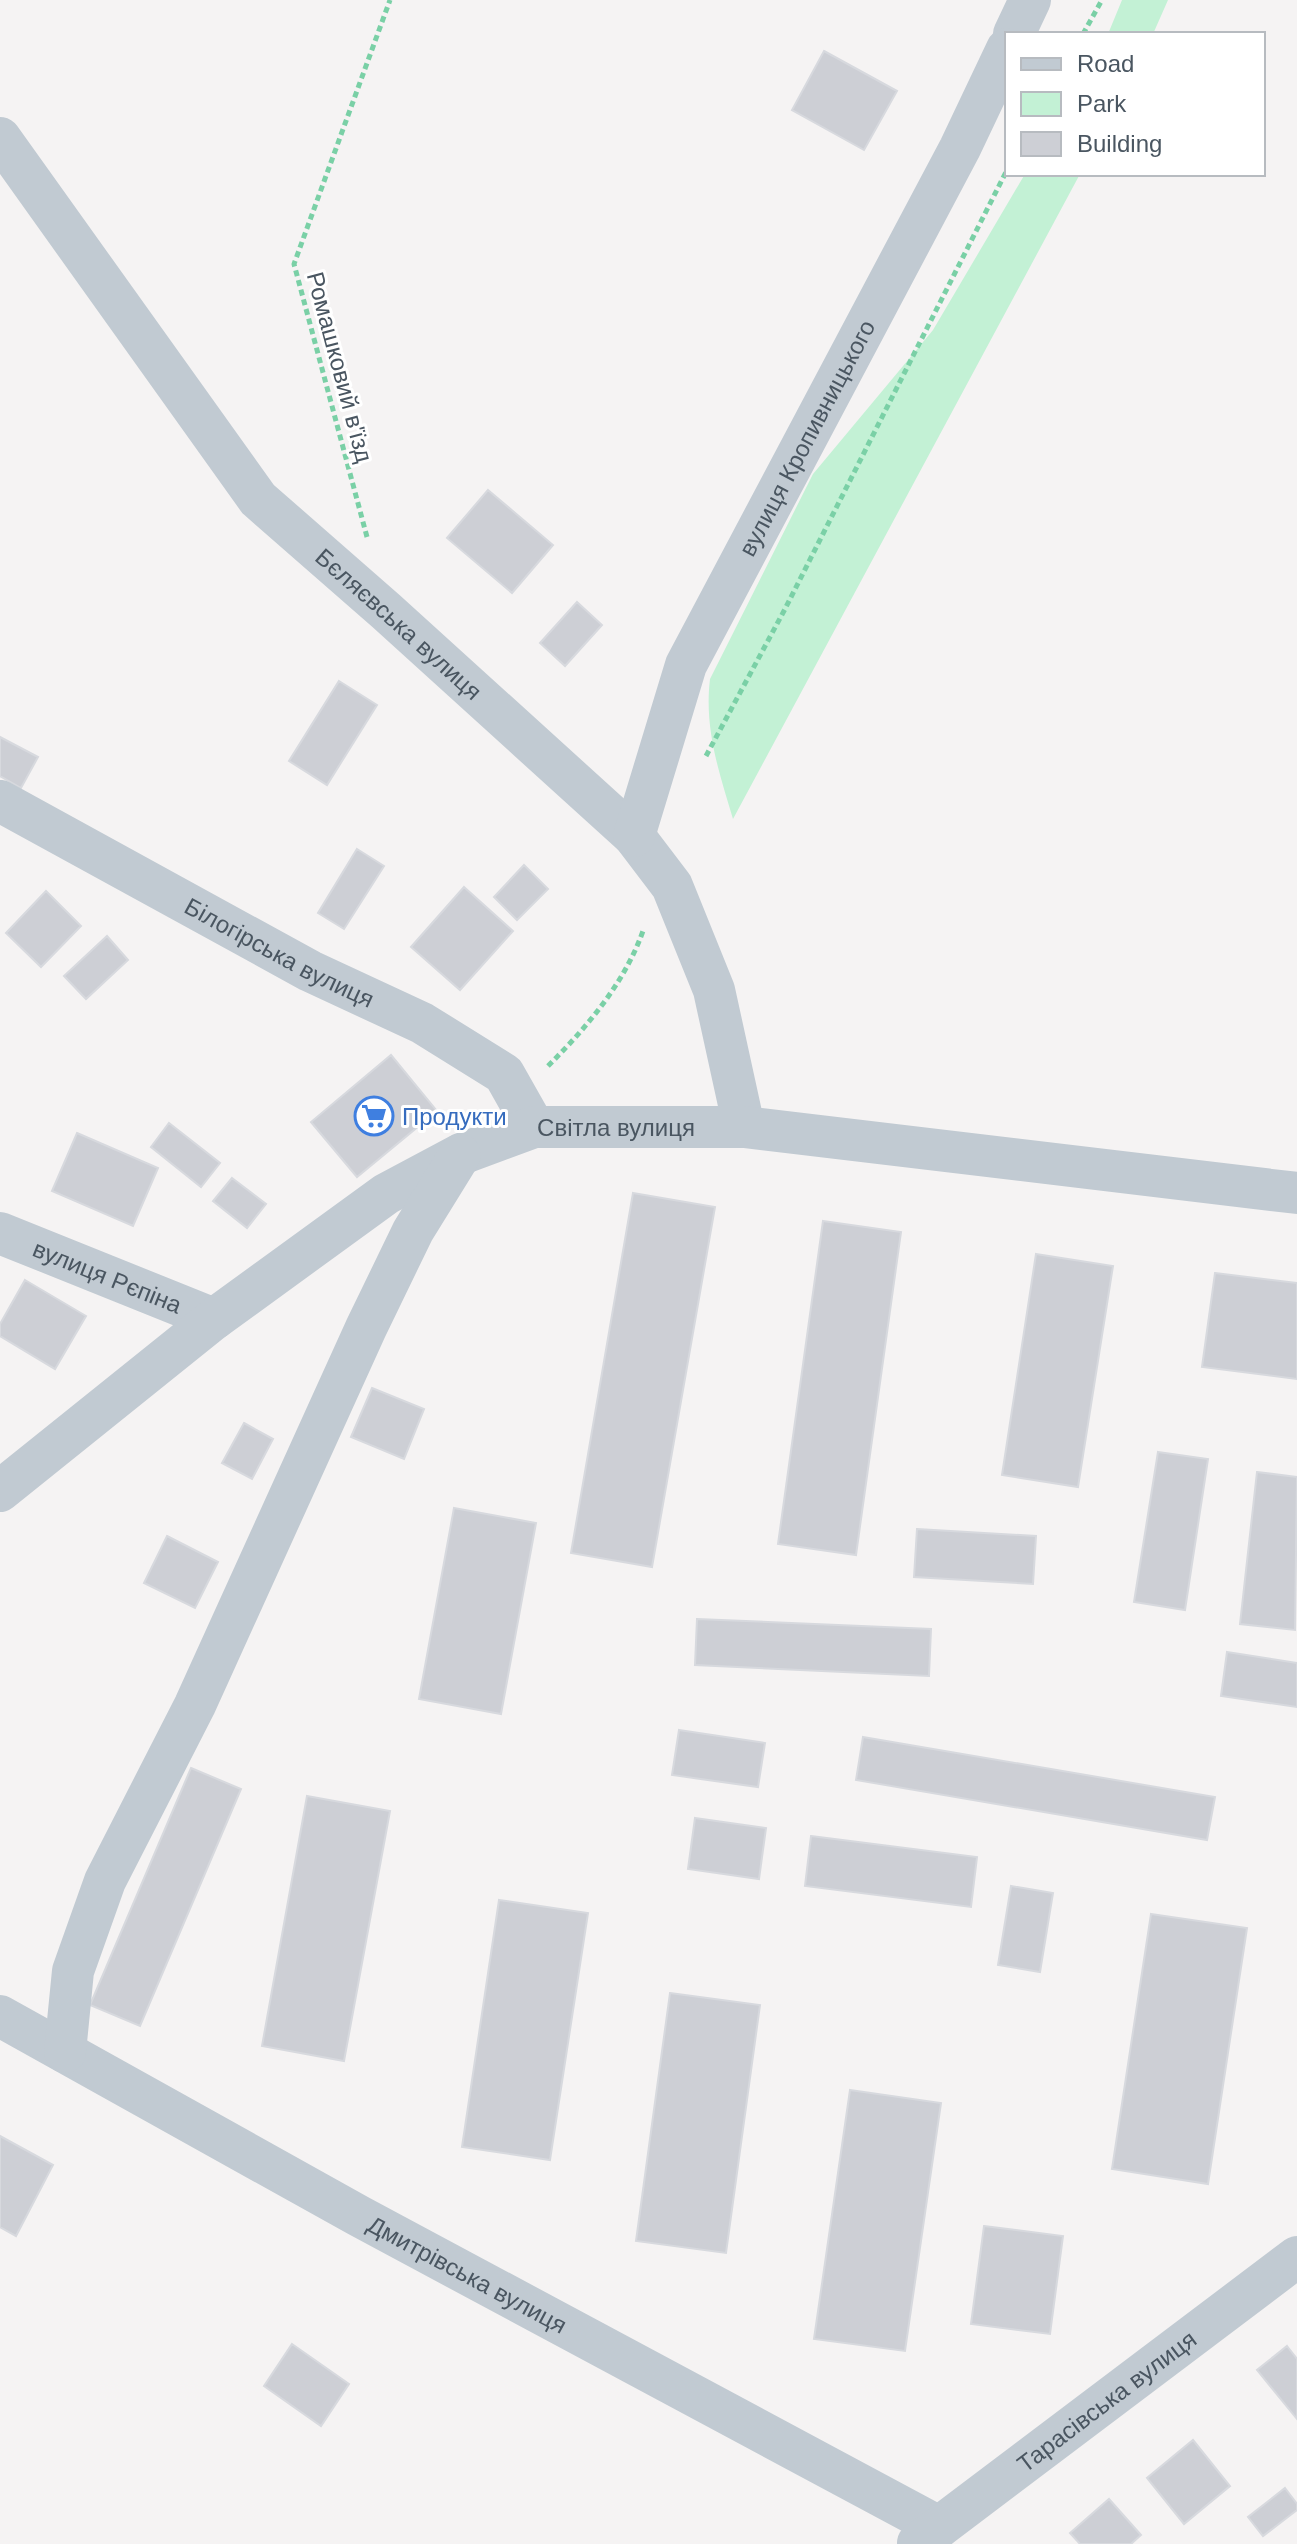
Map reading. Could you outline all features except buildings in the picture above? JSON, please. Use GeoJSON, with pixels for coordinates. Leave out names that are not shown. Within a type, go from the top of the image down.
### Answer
{"type":"FeatureCollection","features":[{"type":"Feature","properties":{"kind":"street"},"geometry":{"type":"LineString","coordinates":[[1015,32],[1030,0]]}},
{"type":"Feature","properties":{"kind":"street","name":"вулиця Кропивницького"},"geometry":{"type":"LineString","coordinates":[[644,850],[686,665],[960,148],[1005,53]]}},
{"type":"Feature","properties":{"kind":"street","name":"Бєляєвська вулиця"},"geometry":{"type":"LineString","coordinates":[[0,138],[258,499],[386,611],[644,850],[672,886],[714,990],[744,1127]]}},
{"type":"Feature","properties":{"kind":"street","name":"Білогірська вулиця"},"geometry":{"type":"LineString","coordinates":[[0,801],[310,971],[422,1023],[504,1074],[525,1111]]}},
{"type":"Feature","properties":{"kind":"street","name":"Світла вулиця"},"geometry":{"type":"LineString","coordinates":[[0,1491],[214,1319],[386,1194],[461,1154],[525,1111],[744,1127],[1297,1193]]}},
{"type":"Feature","properties":{"kind":"street"},"geometry":{"type":"LineString","coordinates":[[65,2052],[73,1971],[105,1881],[195,1705],[413,1231],[461,1154]]}},
{"type":"Feature","properties":{"kind":"street","name":"вулиця Рєпіна"},"geometry":{"type":"LineString","coordinates":[[0,1233],[214,1319]]}},
{"type":"Feature","properties":{"kind":"street","name":"Дмитрівська вулиця"},"geometry":{"type":"LineString","coordinates":[[0,2016],[928,2535]]}},
{"type":"Feature","properties":{"kind":"street","name":"Тарасівська вулиця"},"geometry":{"type":"LineString","coordinates":[[928,2535],[1297,2257]]}},
{"type":"Feature","properties":{"kind":"path","name":"Ромашковий в'їзд"},"geometry":{"type":"LineString","coordinates":[[386,611],[294,264],[390,0]]}},
{"type":"Feature","properties":{"kind":"path"},"geometry":{"type":"LineString","coordinates":[[1084,32],[1102,0]]}},
{"type":"Feature","properties":{"kind":"path"},"geometry":{"type":"LineString","coordinates":[[704,759],[785,609],[1005,174]]}},
{"type":"Feature","properties":{"kind":"path"},"geometry":{"type":"LineString","coordinates":[[525,1111],[552,1062],[610,996],[632,959],[650,912],[644,850]]}},
{"type":"Feature","properties":{"kind":"green space"},"geometry":{"type":"Polygon","coordinates":[[[1122,0],[1168,0],[1154,32],[1109,32],[1122,0]]]}},
{"type":"Feature","properties":{"kind":"green space"},"geometry":{"type":"Polygon","coordinates":[[[1024,176],[1079,176],[733,819],[711,733],[710,679],[813,474],[933,330],[1024,176]]]}},
{"type":"Feature","properties":{"kind":"place","name":"Продукти"},"geometry":{"type":"Point","coordinates":[374,1116]}}]}
